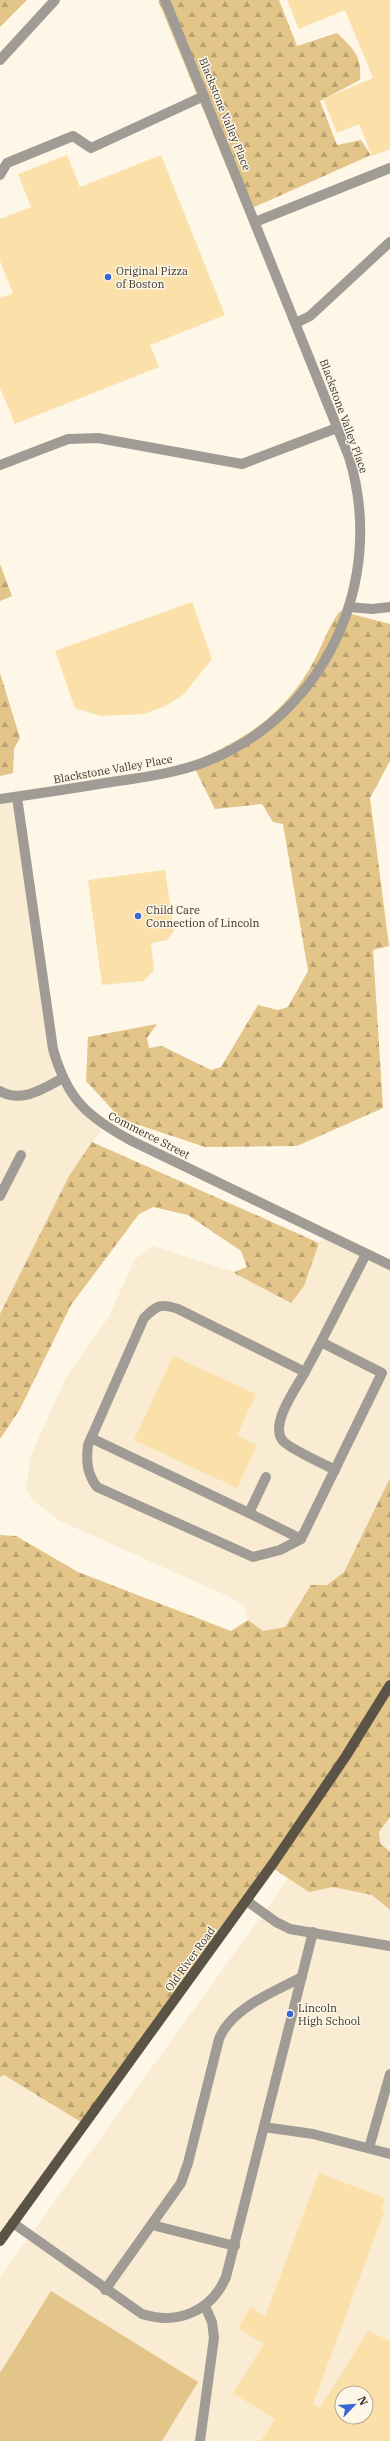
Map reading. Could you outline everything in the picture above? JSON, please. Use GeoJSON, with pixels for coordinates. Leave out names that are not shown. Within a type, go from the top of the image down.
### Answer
{"type":"FeatureCollection","features":[{"type":"Feature","properties":{"kind":"main road","name":"Old River Road"},"geometry":{"type":"LineString","coordinates":[[0,2241],[247,1901],[331,1778],[390,1684]]}},
{"type":"Feature","properties":{"kind":"street"},"geometry":{"type":"LineString","coordinates":[[0,60],[55,0]]}},
{"type":"Feature","properties":{"kind":"street","name":"Blackstone Valley Place"},"geometry":{"type":"LineString","coordinates":[[0,799],[171,772],[203,762],[235,748],[269,724],[303,691],[326,659],[348,607],[358,571],[361,518],[354,473],[296,323],[165,0]]}},
{"type":"Feature","properties":{"kind":"street"},"geometry":{"type":"LineString","coordinates":[[0,175],[7,163],[73,136],[91,148],[204,96]]}},
{"type":"Feature","properties":{"kind":"street"},"geometry":{"type":"LineString","coordinates":[[255,222],[390,168]]}},
{"type":"Feature","properties":{"kind":"street"},"geometry":{"type":"LineString","coordinates":[[296,323],[310,316],[390,242]]}},
{"type":"Feature","properties":{"kind":"street"},"geometry":{"type":"LineString","coordinates":[[0,465],[68,438],[98,438],[242,464],[337,428]]}},
{"type":"Feature","properties":{"kind":"street"},"geometry":{"type":"LineString","coordinates":[[348,607],[372,609],[390,607]]}},
{"type":"Feature","properties":{"kind":"street","name":"Commerce Street"},"geometry":{"type":"LineString","coordinates":[[18,797],[49,1029],[63,1078],[79,1105],[93,1118],[110,1130],[390,1265]]}},
{"type":"Feature","properties":{"kind":"street"},"geometry":{"type":"LineString","coordinates":[[0,1091],[7,1095],[28,1095],[63,1078]]}},
{"type":"Feature","properties":{"kind":"street"},"geometry":{"type":"LineString","coordinates":[[0,1196],[21,1155]]}},
{"type":"Feature","properties":{"kind":"street"},"geometry":{"type":"LineString","coordinates":[[335,1470],[283,1442],[278,1430],[279,1421],[366,1254]]}},
{"type":"Feature","properties":{"kind":"street"},"geometry":{"type":"LineString","coordinates":[[305,1372],[178,1309],[165,1304],[154,1308],[144,1318],[91,1438],[86,1459],[89,1472],[98,1487],[253,1557],[280,1550],[301,1539],[382,1373],[321,1342]]}},
{"type":"Feature","properties":{"kind":"street"},"geometry":{"type":"LineString","coordinates":[[91,1438],[301,1539]]}},
{"type":"Feature","properties":{"kind":"street"},"geometry":{"type":"LineString","coordinates":[[249,1513],[266,1477]]}},
{"type":"Feature","properties":{"kind":"street"},"geometry":{"type":"LineString","coordinates":[[247,1901],[283,1926],[298,1931],[313,1932],[390,1946]]}},
{"type":"Feature","properties":{"kind":"street"},"geometry":{"type":"LineString","coordinates":[[13,2223],[134,2310],[160,2318],[178,2318],[204,2306],[223,2286],[235,2246],[313,1932]]}},
{"type":"Feature","properties":{"kind":"street"},"geometry":{"type":"LineString","coordinates":[[105,2290],[177,2191],[186,2173],[219,2039],[226,2025],[238,2013],[302,1976]]}},
{"type":"Feature","properties":{"kind":"street"},"geometry":{"type":"LineString","coordinates":[[368,2148],[390,2074]]}},
{"type":"Feature","properties":{"kind":"street"},"geometry":{"type":"LineString","coordinates":[[264,2127],[313,2134],[390,2154]]}},
{"type":"Feature","properties":{"kind":"street"},"geometry":{"type":"LineString","coordinates":[[152,2225],[235,2246]]}},
{"type":"Feature","properties":{"kind":"street"},"geometry":{"type":"LineString","coordinates":[[200,2441],[214,2338],[212,2322],[204,2306]]}},
{"type":"Feature","properties":{"kind":"shaded area"},"geometry":{"type":"Polygon","coordinates":[[[12,797],[56,1079],[69,1097],[104,1126],[69,1176],[0,1314],[0,798],[12,797]]]}},
{"type":"Feature","properties":{"kind":"shaded area"},"geometry":{"type":"Polygon","coordinates":[[[322,1237],[390,1267],[390,1478],[344,1572],[327,1585],[311,1585],[285,1627],[263,1631],[248,1620],[245,1607],[232,1598],[60,1521],[33,1501],[26,1490],[30,1458],[65,1379],[108,1318],[135,1259],[153,1246],[234,1272],[291,1303],[322,1237]]]}},
{"type":"Feature","properties":{"kind":"shaded area","name":"Lincoln High School"},"geometry":{"type":"Polygon","coordinates":[[[390,1730],[390,2441],[0,2441],[0,2277],[343,1802],[390,1730]]]}},
{"type":"Feature","properties":{"kind":"shaded area"},"geometry":{"type":"Polygon","coordinates":[[[4,2075],[81,2122],[0,2233],[0,2077],[4,2075]]]}},
{"type":"Feature","properties":{"kind":"green space"},"geometry":{"type":"Polygon","coordinates":[[[0,0],[27,0],[0,27],[0,0]]]}},
{"type":"Feature","properties":{"kind":"green space"},"geometry":{"type":"Polygon","coordinates":[[[158,0],[279,0],[297,46],[337,33],[356,54],[360,65],[360,80],[320,101],[337,145],[361,140],[371,155],[248,210],[244,209],[158,0]]]}},
{"type":"Feature","properties":{"kind":"green space"},"geometry":{"type":"Polygon","coordinates":[[[0,564],[12,596],[0,601],[0,564]]]}},
{"type":"Feature","properties":{"kind":"green space"},"geometry":{"type":"Polygon","coordinates":[[[340,611],[390,624],[390,761],[370,798],[389,946],[373,950],[383,1108],[297,1146],[205,1147],[121,1119],[86,1081],[88,1037],[157,1024],[147,1038],[149,1048],[162,1046],[211,1070],[221,1067],[258,1005],[278,1010],[288,1007],[308,971],[283,824],[273,822],[262,804],[215,809],[193,765],[197,760],[230,744],[259,726],[284,703],[307,673],[316,658],[331,624],[340,611]]]}},
{"type":"Feature","properties":{"kind":"green space"},"geometry":{"type":"Polygon","coordinates":[[[0,673],[20,738],[14,749],[13,773],[0,776],[0,673]]]}},
{"type":"Feature","properties":{"kind":"green space"},"geometry":{"type":"Polygon","coordinates":[[[92,1142],[319,1243],[304,1286],[291,1303],[236,1274],[234,1272],[247,1267],[241,1251],[188,1215],[153,1207],[139,1214],[71,1305],[20,1409],[0,1439],[0,1314],[69,1176],[92,1142]]]}},
{"type":"Feature","properties":{"kind":"green space"},"geometry":{"type":"Polygon","coordinates":[[[390,1478],[390,1817],[379,1832],[380,1843],[390,1852],[390,1910],[372,1895],[333,1887],[309,1892],[268,1865],[81,2122],[4,2075],[0,2077],[0,1535],[16,1536],[78,1572],[231,1631],[248,1620],[263,1631],[285,1627],[311,1585],[327,1585],[344,1572],[390,1478]]]}},
{"type":"Feature","properties":{"kind":"green space"},"geometry":{"type":"Polygon","coordinates":[[[51,2291],[198,2382],[162,2441],[0,2441],[0,2373],[51,2291]]]}},
{"type":"Feature","properties":{"kind":"building"},"geometry":{"type":"Polygon","coordinates":[[[287,0],[390,0],[390,149],[372,156],[359,124],[337,133],[323,99],[373,78],[345,10],[299,29],[287,0]]]}},
{"type":"Feature","properties":{"kind":"building","name":"Original Pizza of Boston"},"geometry":{"type":"Polygon","coordinates":[[[67,155],[80,187],[161,155],[225,315],[150,345],[159,367],[15,424],[0,388],[0,298],[13,293],[0,261],[0,219],[31,207],[18,174],[67,155]]]}},
{"type":"Feature","properties":{"kind":"building"},"geometry":{"type":"Polygon","coordinates":[[[192,602],[212,659],[183,695],[165,706],[144,714],[100,716],[75,708],[55,651],[192,602]]]}},
{"type":"Feature","properties":{"kind":"building"},"geometry":{"type":"Polygon","coordinates":[[[165,870],[174,930],[168,940],[151,943],[154,970],[144,981],[102,985],[88,880],[165,870]]]}},
{"type":"Feature","properties":{"kind":"building"},"geometry":{"type":"Polygon","coordinates":[[[173,1356],[256,1394],[237,1436],[257,1445],[237,1488],[134,1440],[173,1356]]]}},
{"type":"Feature","properties":{"kind":"building"},"geometry":{"type":"Polygon","coordinates":[[[319,2173],[385,2198],[381,2210],[384,2212],[313,2404],[320,2408],[334,2386],[334,2425],[374,2425],[374,2385],[334,2385],[368,2331],[390,2341],[390,2441],[261,2441],[275,2419],[233,2393],[264,2344],[238,2328],[251,2307],[265,2317],[319,2173]]]}},
{"type":"Feature","properties":{"kind":"place","name":"Original Pizza of Boston"},"geometry":{"type":"Point","coordinates":[108,277]}},
{"type":"Feature","properties":{"kind":"place","name":"Child Care Connection of Lincoln"},"geometry":{"type":"Point","coordinates":[138,916]}},
{"type":"Feature","properties":{"kind":"place","name":"Lincoln High School"},"geometry":{"type":"Point","coordinates":[290,2014]}}]}
